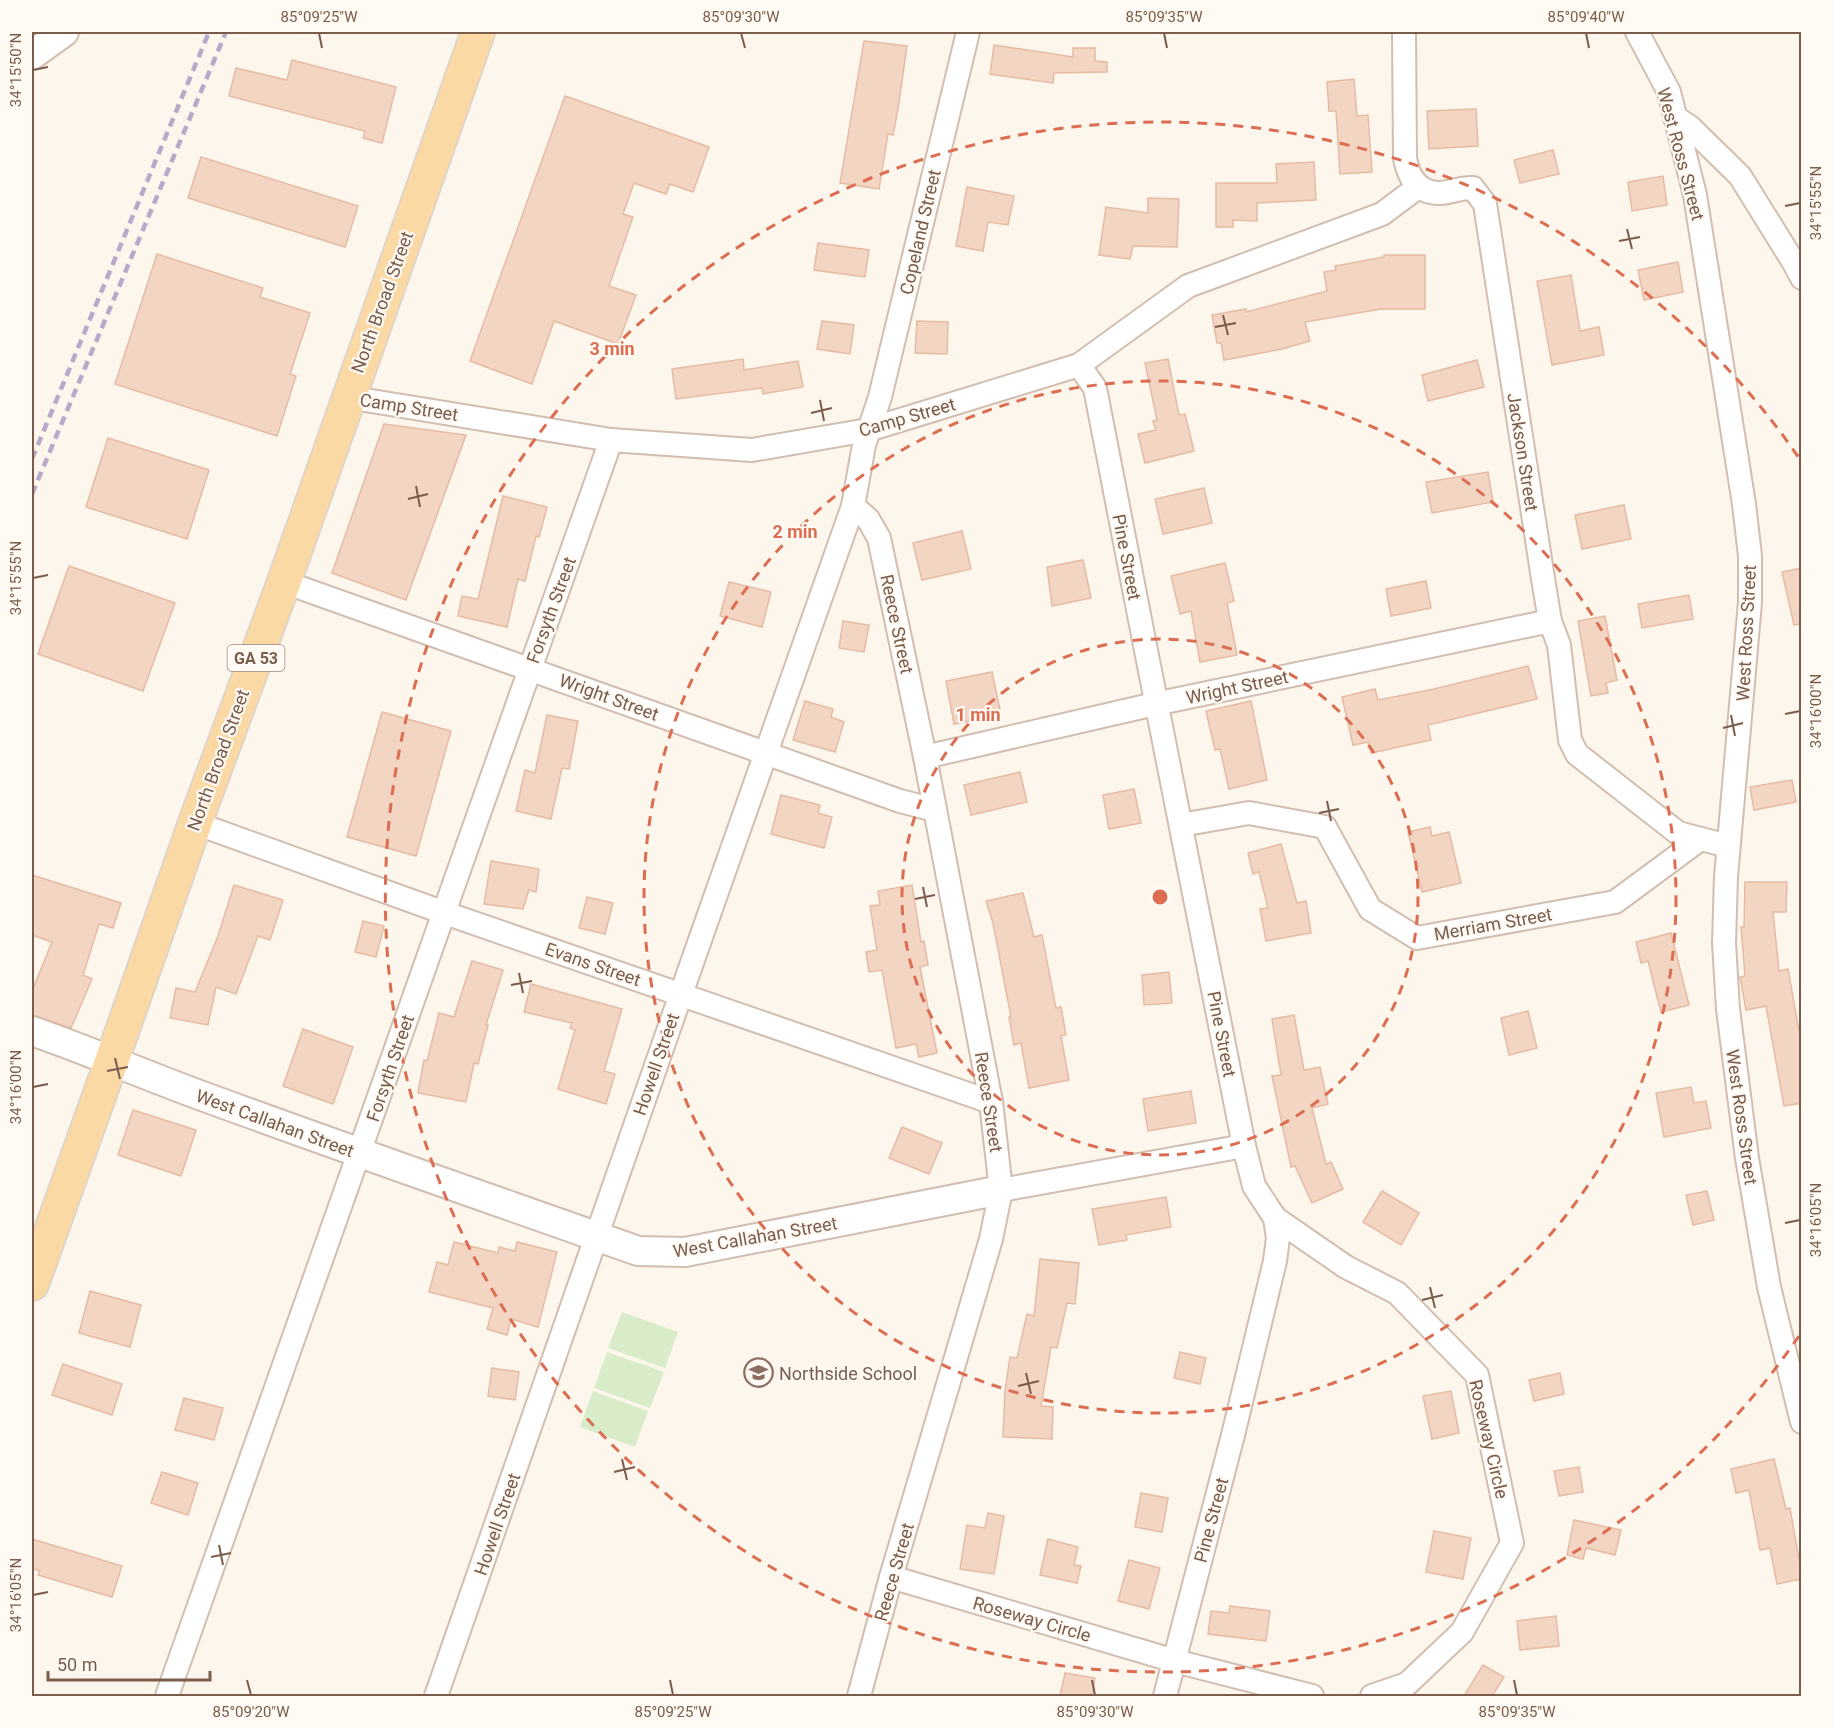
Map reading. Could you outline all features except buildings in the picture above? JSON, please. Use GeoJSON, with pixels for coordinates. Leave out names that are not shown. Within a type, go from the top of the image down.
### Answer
{"type":"FeatureCollection","features":[{"type":"Feature","properties":{"kind":"main road","name":"North Broad Street"},"geometry":{"type":"LineString","coordinates":[[32,1284],[195,823],[284,582],[347,397],[478,32]]}},
{"type":"Feature","properties":{"kind":"street"},"geometry":{"type":"LineString","coordinates":[[32,55],[64,32]]}},
{"type":"Feature","properties":{"kind":"street","name":"Copeland Street"},"geometry":{"type":"LineString","coordinates":[[868,430],[880,397],[968,32]]}},
{"type":"Feature","properties":{"kind":"street"},"geometry":{"type":"LineString","coordinates":[[1404,32],[1405,158],[1408,174],[1418,187]]}},
{"type":"Feature","properties":{"kind":"street","name":"West Ross Street"},"geometry":{"type":"LineString","coordinates":[[1637,32],[1669,92],[1695,195],[1744,504],[1750,556],[1746,660],[1728,846],[1724,943],[1728,1009],[1745,1146],[1770,1287],[1802,1422]]}},
{"type":"Feature","properties":{"kind":"street"},"geometry":{"type":"LineString","coordinates":[[1675,117],[1690,127],[1740,176],[1802,278]]}},
{"type":"Feature","properties":{"kind":"street","name":"Camp Street"},"geometry":{"type":"LineString","coordinates":[[347,397],[612,440],[752,450],[868,430],[1079,365],[1188,286],[1382,214],[1418,187]]}},
{"type":"Feature","properties":{"kind":"street","name":"Jackson Street"},"geometry":{"type":"LineString","coordinates":[[1418,187],[1439,193],[1463,187],[1473,188],[1485,204],[1550,621],[1559,645],[1570,740],[1576,754],[1678,833],[1728,846]]}},
{"type":"Feature","properties":{"kind":"street","name":"Pine Street"},"geometry":{"type":"LineString","coordinates":[[1079,365],[1095,388],[1155,705],[1244,1146],[1254,1186],[1275,1218],[1278,1238],[1275,1261],[1233,1435],[1165,1696]]}},
{"type":"Feature","properties":{"kind":"street","name":"Howell Street"},"geometry":{"type":"LineString","coordinates":[[436,1696],[853,506],[868,430]]}},
{"type":"Feature","properties":{"kind":"street","name":"Forsyth Street"},"geometry":{"type":"LineString","coordinates":[[167,1696],[612,440]]}},
{"type":"Feature","properties":{"kind":"street","name":"Reece Street"},"geometry":{"type":"LineString","coordinates":[[853,506],[868,519],[879,538],[925,757],[991,1102],[1001,1190],[991,1239],[858,1696]]}},
{"type":"Feature","properties":{"kind":"street","name":"Wright Street"},"geometry":{"type":"LineString","coordinates":[[284,582],[900,801],[935,810]]}},
{"type":"Feature","properties":{"kind":"street","name":"Wright Street"},"geometry":{"type":"LineString","coordinates":[[925,757],[1155,705],[1550,621]]}},
{"type":"Feature","properties":{"kind":"street","name":"Merriam Street"},"geometry":{"type":"LineString","coordinates":[[1181,825],[1249,813],[1324,826],[1370,909],[1417,938],[1615,902],[1698,840]]}},
{"type":"Feature","properties":{"kind":"street","name":"Evans Street"},"geometry":{"type":"LineString","coordinates":[[195,823],[445,913],[991,1102]]}},
{"type":"Feature","properties":{"kind":"street","name":"West Callahan Street"},"geometry":{"type":"LineString","coordinates":[[32,1031],[112,1060],[157,1080],[360,1154],[638,1251],[685,1252],[1001,1190],[1244,1146]]}},
{"type":"Feature","properties":{"kind":"street","name":"Roseway Circle"},"geometry":{"type":"LineString","coordinates":[[1275,1218],[1346,1268],[1397,1293],[1477,1375],[1512,1543],[1462,1632],[1407,1684],[1372,1696]]}},
{"type":"Feature","properties":{"kind":"street","name":"Roseway Circle"},"geometry":{"type":"LineString","coordinates":[[891,1577],[1175,1661],[1312,1696]]}},
{"type":"Feature","properties":{"kind":"green space"},"geometry":{"type":"Polygon","coordinates":[[[622,1312],[678,1332],[665,1368],[608,1348],[622,1312]]]}},
{"type":"Feature","properties":{"kind":"green space"},"geometry":{"type":"Polygon","coordinates":[[[607,1352],[664,1372],[650,1408],[594,1388],[607,1352]]]}},
{"type":"Feature","properties":{"kind":"green space"},"geometry":{"type":"Polygon","coordinates":[[[593,1391],[648,1411],[635,1447],[580,1427],[593,1391]]]}},
{"type":"Feature","properties":{"kind":"railway"},"geometry":{"type":"LineString","coordinates":[[32,459],[209,32]]}},
{"type":"Feature","properties":{"kind":"railway"},"geometry":{"type":"LineString","coordinates":[[32,494],[226,32]]}},
{"type":"Feature","properties":{"kind":"place","name":"Northside School"},"geometry":{"type":"Point","coordinates":[758,1373]}}]}
